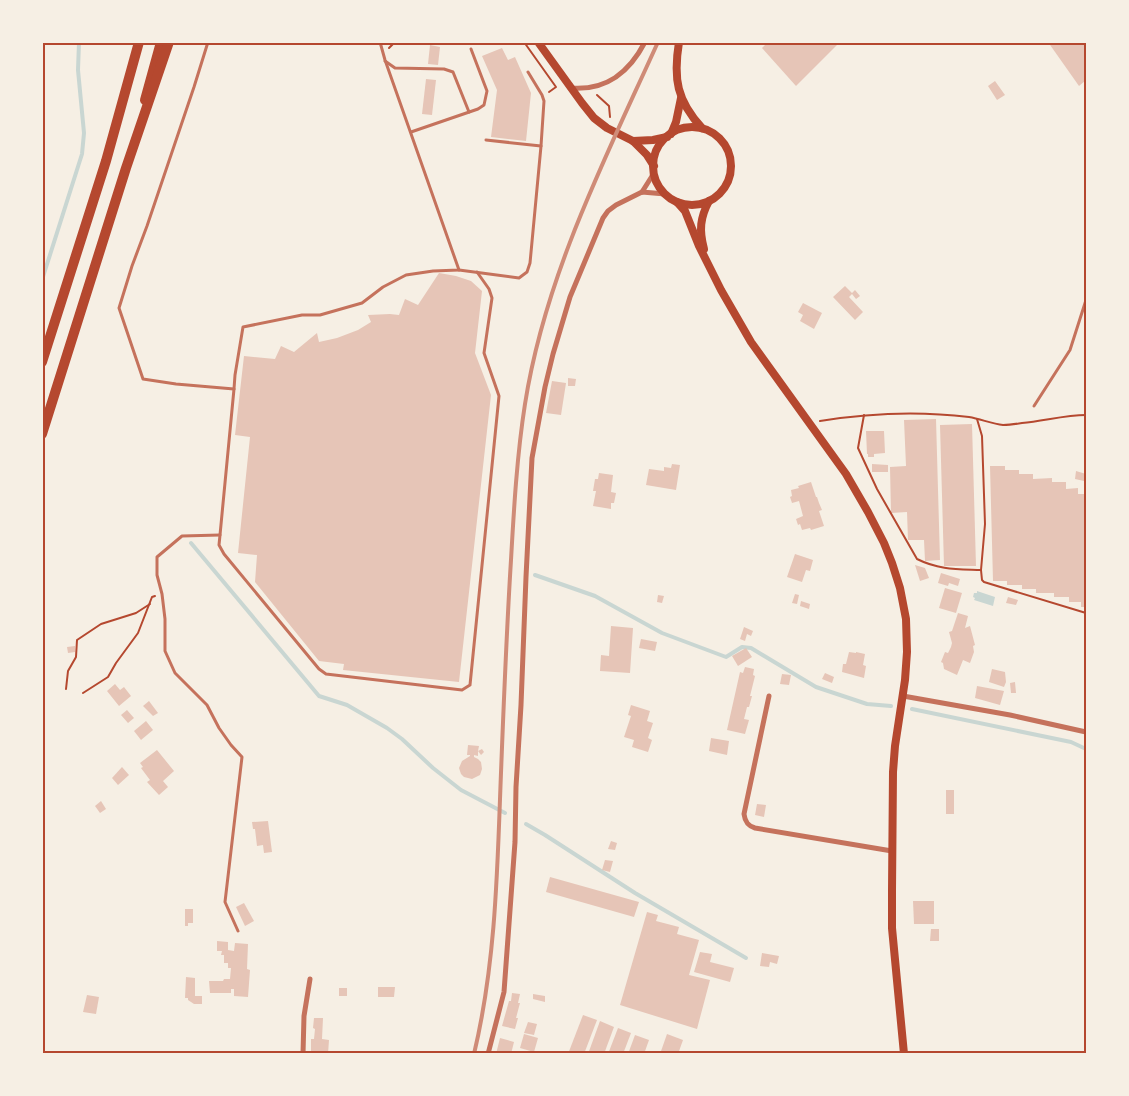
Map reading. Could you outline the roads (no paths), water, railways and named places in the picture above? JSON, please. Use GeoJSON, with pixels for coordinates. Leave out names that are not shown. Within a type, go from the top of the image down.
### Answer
{"type":"FeatureCollection","features":[{"type":"Feature","properties":{"kind":"highway"},"geometry":{"type":"LineString","coordinates":[[42,362],[106,161],[138,42]]}},
{"type":"Feature","properties":{"kind":"highway"},"geometry":{"type":"LineString","coordinates":[[126,168],[161,42]]}},
{"type":"Feature","properties":{"kind":"highway"},"geometry":{"type":"LineString","coordinates":[[42,434],[126,168],[169,42]]}},
{"type":"Feature","properties":{"kind":"main road"},"geometry":{"type":"LineString","coordinates":[[538,42],[570,88],[594,118],[607,128],[633,141],[647,155],[660,188],[685,211],[699,246],[721,290],[751,342],[846,474],[884,543],[892,563],[900,588],[906,619],[907,652],[906,680],[893,772],[892,851],[892,928],[904,1054]]}},
{"type":"Feature","properties":{"kind":"main road"},"geometry":{"type":"LineString","coordinates":[[677,202],[690,205],[700,204],[718,196],[725,188],[731,168],[727,148],[720,139],[702,128],[691,115],[681,98],[676,62],[678,42]]}},
{"type":"Feature","properties":{"kind":"main road"},"geometry":{"type":"LineString","coordinates":[[654,169],[654,158],[657,150],[669,135],[679,113],[681,98]]}},
{"type":"Feature","properties":{"kind":"main road"},"geometry":{"type":"LineString","coordinates":[[633,141],[653,140],[686,128],[702,128]]}},
{"type":"Feature","properties":{"kind":"main road"},"geometry":{"type":"LineString","coordinates":[[708,263],[702,243],[701,231],[703,212],[709,201]]}},
{"type":"Feature","properties":{"kind":"street"},"geometry":{"type":"LineString","coordinates":[[570,88],[590,88],[623,73],[632,64],[645,42]]}},
{"type":"Feature","properties":{"kind":"street"},"geometry":{"type":"LineString","coordinates":[[642,192],[654,169]]}},
{"type":"Feature","properties":{"kind":"street"},"geometry":{"type":"LineString","coordinates":[[488,1054],[504,992],[515,842],[532,458],[545,387],[570,297],[603,218],[616,205],[642,192],[665,194]]}},
{"type":"Feature","properties":{"kind":"street"},"geometry":{"type":"LineString","coordinates":[[769,696],[744,814],[747,824],[755,828],[892,851]]}},
{"type":"Feature","properties":{"kind":"street"},"geometry":{"type":"LineString","coordinates":[[903,696],[1010,715],[1086,732]]}},
{"type":"Feature","properties":{"kind":"street"},"geometry":{"type":"LineString","coordinates":[[303,1054],[304,1016],[310,979]]}},
{"type":"Feature","properties":{"kind":"lane"},"geometry":{"type":"LineString","coordinates":[[208,42],[119,308],[143,379],[176,384],[234,388]]}},
{"type":"Feature","properties":{"kind":"lane"},"geometry":{"type":"LineString","coordinates":[[380,42],[459,270]]}},
{"type":"Feature","properties":{"kind":"lane"},"geometry":{"type":"LineString","coordinates":[[410,132],[478,109],[484,104],[488,91],[471,49]]}},
{"type":"Feature","properties":{"kind":"lane"},"geometry":{"type":"LineString","coordinates":[[385,60],[395,68],[444,69],[453,72],[469,112]]}},
{"type":"Feature","properties":{"kind":"lane"},"geometry":{"type":"LineString","coordinates":[[477,272],[489,289],[492,298],[484,353],[499,396],[470,684],[462,690],[326,674],[319,669],[224,554],[220,545],[235,375],[243,326],[302,315],[320,315],[362,303],[383,287],[406,275],[459,270],[477,272],[519,278],[527,272],[530,263],[544,101],[528,72]]}},
{"type":"Feature","properties":{"kind":"lane"},"geometry":{"type":"LineString","coordinates":[[486,140],[541,146]]}},
{"type":"Feature","properties":{"kind":"lane"},"geometry":{"type":"LineString","coordinates":[[1034,406],[1070,350],[1086,300]]}},
{"type":"Feature","properties":{"kind":"lane"},"geometry":{"type":"LineString","coordinates":[[220,535],[182,536],[157,558],[157,574],[165,619],[165,651],[175,674],[207,705],[231,745],[242,756],[225,902],[238,931]]}},
{"type":"Feature","properties":{"kind":"waterway"},"geometry":{"type":"LineString","coordinates":[[42,280],[82,154],[84,133],[78,70],[79,42]]}},
{"type":"Feature","properties":{"kind":"waterway"},"geometry":{"type":"LineString","coordinates":[[191,543],[319,696],[347,705],[387,728],[461,790],[505,813]]}},
{"type":"Feature","properties":{"kind":"waterway"},"geometry":{"type":"LineString","coordinates":[[535,575],[595,596],[662,633],[726,657],[742,647],[751,648],[816,687],[867,704],[891,706]]}},
{"type":"Feature","properties":{"kind":"waterway"},"geometry":{"type":"LineString","coordinates":[[912,709],[1071,742],[1086,749]]}},
{"type":"Feature","properties":{"kind":"waterway"},"geometry":{"type":"LineString","coordinates":[[526,824],[635,893],[746,958]]}},
{"type":"Feature","properties":{"kind":"railway"},"geometry":{"type":"LineString","coordinates":[[474,1054],[486,991],[493,927],[512,540],[525,404],[534,356],[562,264],[598,174],[658,42]]}}]}
